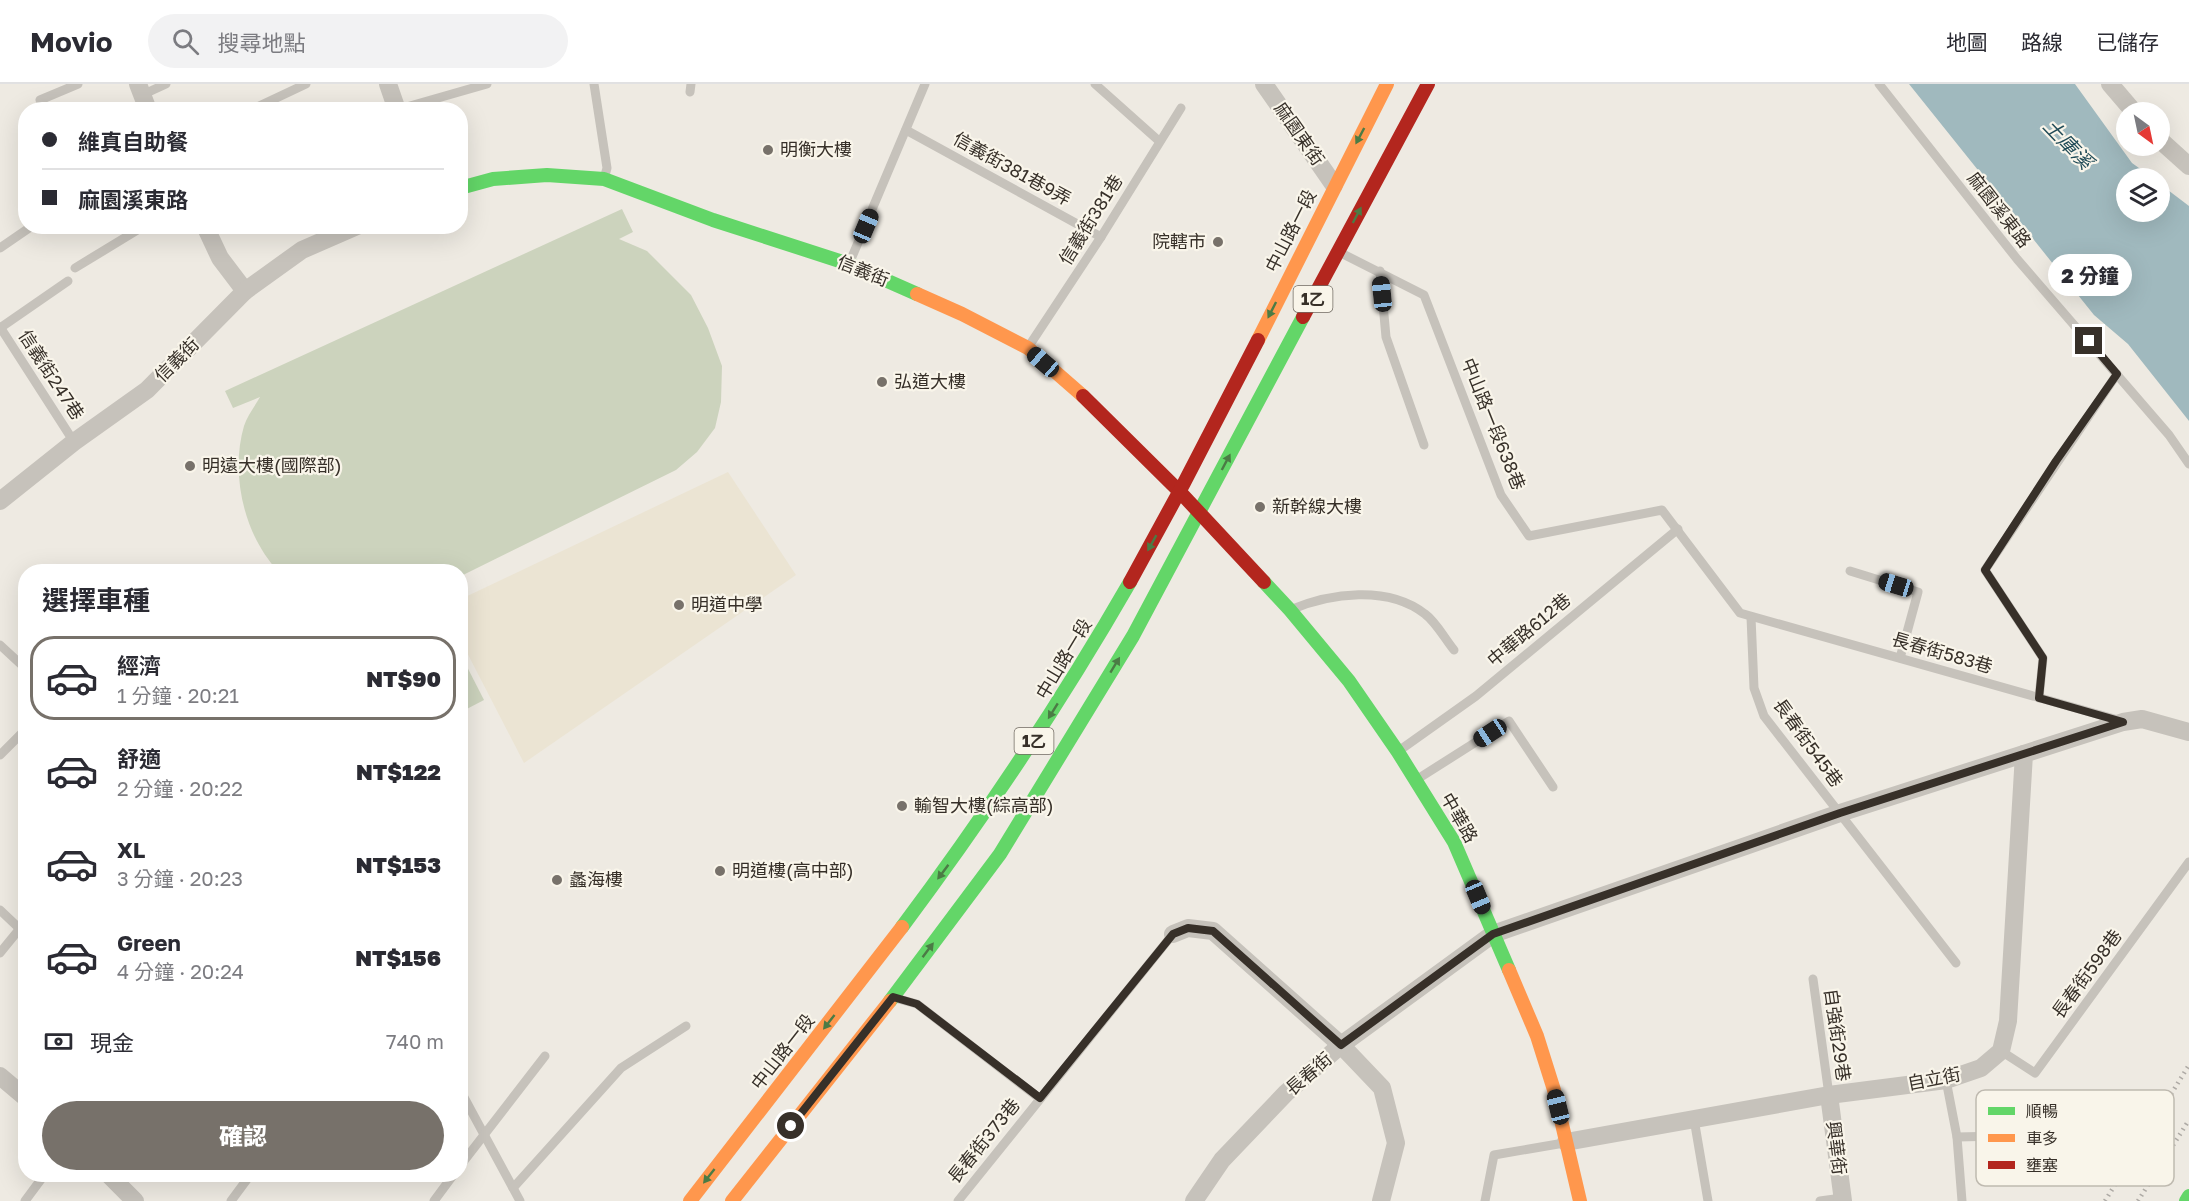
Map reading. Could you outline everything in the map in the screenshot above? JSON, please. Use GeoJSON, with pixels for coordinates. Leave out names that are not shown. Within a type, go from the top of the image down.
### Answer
{"type":"FeatureCollection","features":[{"type":"Feature","properties":{"kind":"main road","name":"中山路一段"},"geometry":{"type":"LineString","coordinates":[[690,1201],[923,900],[975,830],[1051,716],[1109,620],[1180,492],[1387,84]]}},
{"type":"Feature","properties":{"kind":"main road","name":"1乙"},"geometry":{"type":"LineString","coordinates":[[732,1201],[893,997],[1000,854],[1133,636],[1428,84]]}},
{"type":"Feature","properties":{"kind":"main road","name":"信義街"},"geometry":{"type":"LineString","coordinates":[[468,186],[494,179],[547,175],[604,179],[713,220],[849,264],[962,314],[1028,348],[1089,402],[1180,492],[1198,513]]}},
{"type":"Feature","properties":{"kind":"main road","name":"中華路"},"geometry":{"type":"LineString","coordinates":[[1198,513],[1290,610],[1349,681],[1398,752],[1454,842],[1537,1036],[1554,1090],[1580,1201]]}},
{"type":"Feature","properties":{"kind":"main road"},"geometry":{"type":"LineString","coordinates":[[2186,1201],[2189,1196]]}},
{"type":"Feature","properties":{"kind":"street"},"geometry":{"type":"LineString","coordinates":[[388,84],[394,102]]}},
{"type":"Feature","properties":{"kind":"street","name":"麻園東街"},"geometry":{"type":"LineString","coordinates":[[1264,84],[1334,185]]}},
{"type":"Feature","properties":{"kind":"street"},"geometry":{"type":"LineString","coordinates":[[2110,84],[2125,102]]}},
{"type":"Feature","properties":{"kind":"street"},"geometry":{"type":"LineString","coordinates":[[2170,149],[2189,166]]}},
{"type":"Feature","properties":{"kind":"street"},"geometry":{"type":"LineString","coordinates":[[209,234],[220,258],[245,291]]}},
{"type":"Feature","properties":{"kind":"street","name":"信義街"},"geometry":{"type":"LineString","coordinates":[[0,501],[74,442],[147,390],[245,291],[302,250],[339,234]]}},
{"type":"Feature","properties":{"kind":"street","name":"長春街"},"geometry":{"type":"LineString","coordinates":[[1194,1201],[1222,1160],[1286,1093],[1341,1045],[1493,934],[1840,813],[2123,722],[2142,719],[2189,732]]}},
{"type":"Feature","properties":{"kind":"street"},"geometry":{"type":"LineString","coordinates":[[2001,1052],[2008,1022],[2024,754]]}},
{"type":"Feature","properties":{"kind":"street"},"geometry":{"type":"LineString","coordinates":[[1173,934],[1188,928],[1213,931],[1341,1045],[1382,1088],[1396,1143],[1381,1201]]}},
{"type":"Feature","properties":{"kind":"street","name":"自立街"},"geometry":{"type":"LineString","coordinates":[[1566,1142],[1829,1095],[1946,1080],[1981,1068],[2001,1052]]}},
{"type":"Feature","properties":{"kind":"street"},"geometry":{"type":"LineString","coordinates":[[0,1076],[18,1091]]}},
{"type":"Feature","properties":{"kind":"street","name":"興華街"},"geometry":{"type":"LineString","coordinates":[[1829,1095],[1843,1200]]}},
{"type":"Feature","properties":{"kind":"street"},"geometry":{"type":"LineString","coordinates":[[116,1182],[135,1201]]}},
{"type":"Feature","properties":{"kind":"lane"},"geometry":{"type":"LineString","coordinates":[[40,100],[78,84]]}},
{"type":"Feature","properties":{"kind":"lane"},"geometry":{"type":"LineString","coordinates":[[143,96],[166,84]]}},
{"type":"Feature","properties":{"kind":"lane"},"geometry":{"type":"LineString","coordinates":[[268,102],[306,84]]}},
{"type":"Feature","properties":{"kind":"lane"},"geometry":{"type":"LineString","coordinates":[[421,102],[487,84]]}},
{"type":"Feature","properties":{"kind":"lane"},"geometry":{"type":"LineString","coordinates":[[594,84],[607,168],[604,179]]}},
{"type":"Feature","properties":{"kind":"lane"},"geometry":{"type":"LineString","coordinates":[[849,264],[926,84]]}},
{"type":"Feature","properties":{"kind":"lane"},"geometry":{"type":"LineString","coordinates":[[1095,84],[1159,141]]}},
{"type":"Feature","properties":{"kind":"lane","name":"麻園溪東路"},"geometry":{"type":"LineString","coordinates":[[1879,84],[2017,259],[2169,435],[2189,464]]}},
{"type":"Feature","properties":{"kind":"lane","name":"信義街381巷"},"geometry":{"type":"LineString","coordinates":[[1028,348],[1101,237],[1181,108]]}},
{"type":"Feature","properties":{"kind":"lane","name":"信義街381巷9弄"},"geometry":{"type":"LineString","coordinates":[[906,130],[1101,237]]}},
{"type":"Feature","properties":{"kind":"lane"},"geometry":{"type":"LineString","coordinates":[[0,249],[21,234]]}},
{"type":"Feature","properties":{"kind":"lane"},"geometry":{"type":"LineString","coordinates":[[75,268],[131,234]]}},
{"type":"Feature","properties":{"kind":"lane","name":"中山路一段638巷"},"geometry":{"type":"LineString","coordinates":[[1337,251],[1424,296],[1501,495],[1528,536],[1662,510],[1678,529]]}},
{"type":"Feature","properties":{"kind":"lane"},"geometry":{"type":"LineString","coordinates":[[1380,272],[1386,338],[1424,445]]}},
{"type":"Feature","properties":{"kind":"lane"},"geometry":{"type":"LineString","coordinates":[[0,328],[69,281]]}},
{"type":"Feature","properties":{"kind":"lane","name":"信義街247巷"},"geometry":{"type":"LineString","coordinates":[[0,328],[74,442]]}},
{"type":"Feature","properties":{"kind":"lane"},"geometry":{"type":"LineString","coordinates":[[2039,698],[2043,658],[1985,570],[2056,461],[2117,374]]}},
{"type":"Feature","properties":{"kind":"lane"},"geometry":{"type":"LineString","coordinates":[[1678,529],[1740,613],[1751,617]]}},
{"type":"Feature","properties":{"kind":"lane","name":"中華路612巷"},"geometry":{"type":"LineString","coordinates":[[1398,752],[1476,696],[1678,529]]}},
{"type":"Feature","properties":{"kind":"lane"},"geometry":{"type":"LineString","coordinates":[[1850,572],[1918,592],[1900,658]]}},
{"type":"Feature","properties":{"kind":"lane"},"geometry":{"type":"LineString","coordinates":[[1290,610],[1315,600],[1338,596],[1364,595],[1394,598],[1425,614],[1454,650]]}},
{"type":"Feature","properties":{"kind":"lane","name":"長春街583巷"},"geometry":{"type":"LineString","coordinates":[[1751,617],[2123,722]]}},
{"type":"Feature","properties":{"kind":"lane","name":"長春街545巷"},"geometry":{"type":"LineString","coordinates":[[1751,617],[1754,688],[1764,716],[1956,963]]}},
{"type":"Feature","properties":{"kind":"lane"},"geometry":{"type":"LineString","coordinates":[[0,645],[18,662]]}},
{"type":"Feature","properties":{"kind":"lane"},"geometry":{"type":"LineString","coordinates":[[1416,780],[1509,721],[1553,787]]}},
{"type":"Feature","properties":{"kind":"lane"},"geometry":{"type":"LineString","coordinates":[[0,755],[18,737]]}},
{"type":"Feature","properties":{"kind":"lane","name":"長春街598巷"},"geometry":{"type":"LineString","coordinates":[[2001,1052],[2035,1073],[2189,862]]}},
{"type":"Feature","properties":{"kind":"lane"},"geometry":{"type":"LineString","coordinates":[[0,910],[18,922]]}},
{"type":"Feature","properties":{"kind":"lane"},"geometry":{"type":"LineString","coordinates":[[0,953],[18,931]]}},
{"type":"Feature","properties":{"kind":"lane","name":"長春街373巷"},"geometry":{"type":"LineString","coordinates":[[958,1201],[1173,934]]}},
{"type":"Feature","properties":{"kind":"lane","name":"自強街29巷"},"geometry":{"type":"LineString","coordinates":[[1813,979],[1829,1095]]}},
{"type":"Feature","properties":{"kind":"lane"},"geometry":{"type":"LineString","coordinates":[[893,997],[917,1004],[1040,1098]]}},
{"type":"Feature","properties":{"kind":"lane"},"geometry":{"type":"LineString","coordinates":[[513,1188],[621,1068],[686,1026]]}},
{"type":"Feature","properties":{"kind":"lane"},"geometry":{"type":"LineString","coordinates":[[468,1156],[545,1056]]}},
{"type":"Feature","properties":{"kind":"lane"},"geometry":{"type":"LineString","coordinates":[[1946,1080],[1957,1137],[1962,1201]]}},
{"type":"Feature","properties":{"kind":"lane"},"geometry":{"type":"LineString","coordinates":[[468,1105],[520,1201]]}},
{"type":"Feature","properties":{"kind":"lane"},"geometry":{"type":"LineString","coordinates":[[1694,1119],[1708,1201]]}},
{"type":"Feature","properties":{"kind":"lane"},"geometry":{"type":"LineString","coordinates":[[1957,1137],[1976,1137]]}},
{"type":"Feature","properties":{"kind":"lane"},"geometry":{"type":"LineString","coordinates":[[1485,1201],[1494,1155],[1566,1142]]}},
{"type":"Feature","properties":{"kind":"lane"},"geometry":{"type":"LineString","coordinates":[[25,1201],[39,1182]]}},
{"type":"Feature","properties":{"kind":"lane"},"geometry":{"type":"LineString","coordinates":[[231,1201],[244,1182]]}},
{"type":"Feature","properties":{"kind":"lane"},"geometry":{"type":"LineString","coordinates":[[434,1201],[448,1182]]}},
{"type":"Feature","properties":{"kind":"lane"},"geometry":{"type":"LineString","coordinates":[[1820,1201],[1843,1200]]}},
{"type":"Feature","properties":{"kind":"green space"},"geometry":{"type":"Polygon","coordinates":[[[622,209],[633,232],[619,239],[647,251],[691,295],[708,328],[722,366],[721,402],[715,428],[697,452],[676,470],[468,573],[468,564],[272,564],[256,540],[243,503],[240,483],[240,445],[244,426],[260,397],[233,408],[225,391],[622,209]]]}},
{"type":"Feature","properties":{"kind":"green space"},"geometry":{"type":"Polygon","coordinates":[[[468,669],[484,700],[468,708],[468,669]]]}},
{"type":"Feature","properties":{"kind":"shaded area"},"geometry":{"type":"Polygon","coordinates":[[[728,472],[796,575],[524,763],[468,655],[468,596],[728,472]]]}},
{"type":"Feature","properties":{"kind":"water","name":"土庫溪"},"geometry":{"type":"Polygon","coordinates":[[[1909,84],[2075,84],[2116,141],[2116,156],[2127,156],[2139,168],[2116,168],[2116,222],[2170,222],[2170,192],[2189,206],[2189,421],[2128,344],[2094,315],[1909,84]]]}},
{"type":"Feature","properties":{"kind":"railway"},"geometry":{"type":"LineString","coordinates":[[2174,1090],[2189,1065]]}},
{"type":"Feature","properties":{"kind":"railway"},"geometry":{"type":"LineString","coordinates":[[2174,1144],[2189,1120]]}},
{"type":"Feature","properties":{"kind":"railway"},"geometry":{"type":"LineString","coordinates":[[2105,1201],[2114,1186]]}},
{"type":"Feature","properties":{"kind":"railway"},"geometry":{"type":"LineString","coordinates":[[2138,1201],[2147,1186]]}},
{"type":"Feature","properties":{"kind":"traffic: fast"},"geometry":{"type":"LineString","coordinates":[[468,186],[493,179],[547,175],[604,179],[713,220],[849,264],[917,294]]}},
{"type":"Feature","properties":{"kind":"traffic: fast"},"geometry":{"type":"LineString","coordinates":[[890,1001],[1000,854],[1133,636],[1303,317]]}},
{"type":"Feature","properties":{"kind":"traffic: fast"},"geometry":{"type":"LineString","coordinates":[[902,927],[1021,758],[1077,671],[1130,582]]}},
{"type":"Feature","properties":{"kind":"traffic: fast"},"geometry":{"type":"LineString","coordinates":[[1264,582],[1349,681],[1398,752],[1454,842],[1509,970]]}},
{"type":"Feature","properties":{"kind":"traffic: fast"},"geometry":{"type":"LineString","coordinates":[[2186,1201],[2189,1196]]}},
{"type":"Feature","properties":{"kind":"traffic: slow"},"geometry":{"type":"LineString","coordinates":[[1258,340],[1387,84]]}},
{"type":"Feature","properties":{"kind":"traffic: slow"},"geometry":{"type":"LineString","coordinates":[[917,294],[1028,348],[1083,396]]}},
{"type":"Feature","properties":{"kind":"traffic: slow"},"geometry":{"type":"LineString","coordinates":[[690,1201],[902,927]]}},
{"type":"Feature","properties":{"kind":"traffic: slow"},"geometry":{"type":"LineString","coordinates":[[1509,970],[1537,1036],[1554,1090],[1580,1201]]}},
{"type":"Feature","properties":{"kind":"traffic: slow"},"geometry":{"type":"LineString","coordinates":[[732,1201],[890,1001]]}},
{"type":"Feature","properties":{"kind":"traffic: jam"},"geometry":{"type":"LineString","coordinates":[[1303,317],[1428,84]]}},
{"type":"Feature","properties":{"kind":"traffic: jam"},"geometry":{"type":"LineString","coordinates":[[1130,582],[1258,340]]}},
{"type":"Feature","properties":{"kind":"traffic: jam"},"geometry":{"type":"LineString","coordinates":[[1083,396],[1180,492],[1264,582]]}},
{"type":"Feature","properties":{"kind":"place","name":"明衡大樓"},"geometry":{"type":"Point","coordinates":[768,150]}},
{"type":"Feature","properties":{"kind":"place","name":"院轄市"},"geometry":{"type":"Point","coordinates":[1218,242]}},
{"type":"Feature","properties":{"kind":"place","name":"弘道大樓"},"geometry":{"type":"Point","coordinates":[882,382]}},
{"type":"Feature","properties":{"kind":"place","name":"明遠大樓(國際部)"},"geometry":{"type":"Point","coordinates":[190,466]}},
{"type":"Feature","properties":{"kind":"place","name":"新幹線大樓"},"geometry":{"type":"Point","coordinates":[1260,507]}},
{"type":"Feature","properties":{"kind":"place","name":"明道中學"},"geometry":{"type":"Point","coordinates":[679,605]}},
{"type":"Feature","properties":{"kind":"place","name":"輸智大樓(綜高部)"},"geometry":{"type":"Point","coordinates":[902,806]}},
{"type":"Feature","properties":{"kind":"place","name":"明道樓(高中部)"},"geometry":{"type":"Point","coordinates":[720,871]}},
{"type":"Feature","properties":{"kind":"place","name":"蠡海樓"},"geometry":{"type":"Point","coordinates":[557,880]}},
{"type":"Feature","properties":{"kind":"route"},"geometry":{"type":"LineString","coordinates":[[791,1126],[893,997],[917,1004],[1040,1098],[1173,934],[1188,928],[1213,931],[1341,1045],[1493,934],[1840,813],[2123,722],[2039,698],[2043,658],[1985,570],[2056,461],[2117,374],[2089,341]]}}]}
